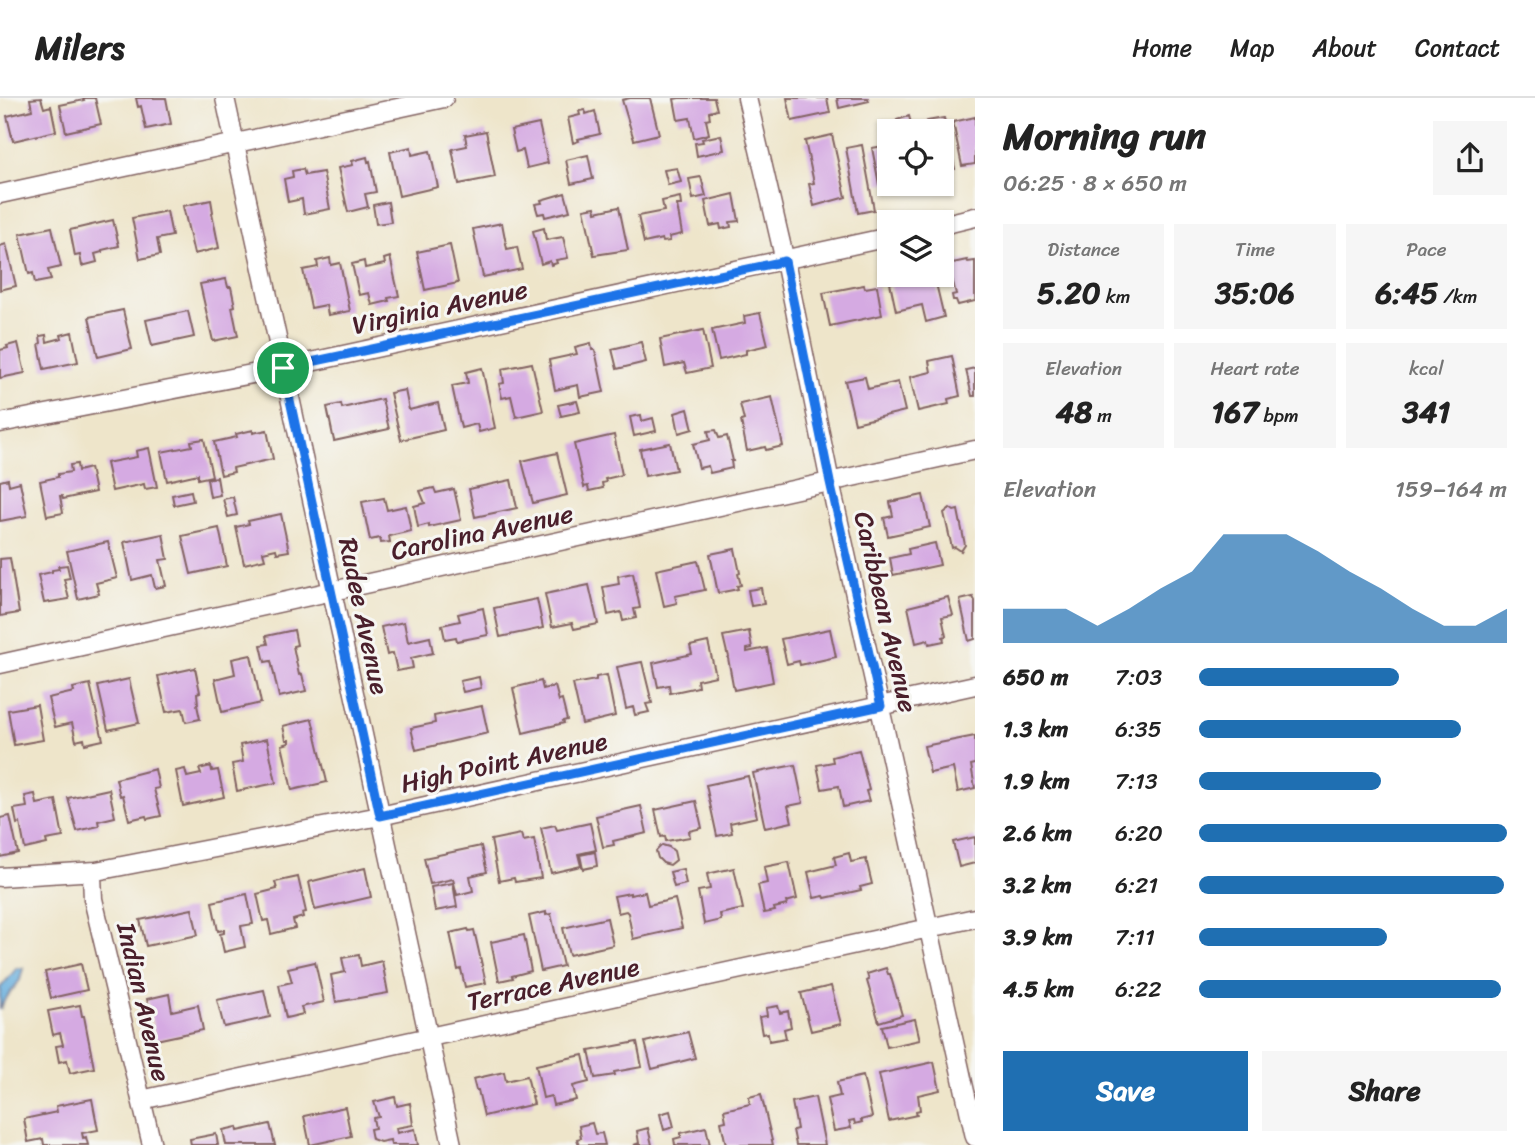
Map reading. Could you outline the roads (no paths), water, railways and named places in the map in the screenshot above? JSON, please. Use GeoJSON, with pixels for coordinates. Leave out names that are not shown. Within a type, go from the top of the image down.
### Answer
{"type":"FeatureCollection","features":[{"type":"Feature","properties":{"kind":"street","name":"Rudee Avenue"},"geometry":{"type":"LineString","coordinates":[[225,98],[452,1145]]}},
{"type":"Feature","properties":{"kind":"street"},"geometry":{"type":"LineString","coordinates":[[0,194],[444,98]]}},
{"type":"Feature","properties":{"kind":"street","name":"Caribbean Avenue"},"geometry":{"type":"LineString","coordinates":[[747,98],[785,261],[830,482],[975,1137]]}},
{"type":"Feature","properties":{"kind":"street"},"geometry":{"type":"LineString","coordinates":[[954,222],[975,217]]}},
{"type":"Feature","properties":{"kind":"street","name":"Virginia Avenue"},"geometry":{"type":"LineString","coordinates":[[0,423],[283,368],[877,240]]}},
{"type":"Feature","properties":{"kind":"street","name":"Carolina Avenue"},"geometry":{"type":"LineString","coordinates":[[0,664],[975,450]]}},
{"type":"Feature","properties":{"kind":"street","name":"High Point Avenue"},"geometry":{"type":"LineString","coordinates":[[0,877],[96,872],[380,816],[975,685]]}},
{"type":"Feature","properties":{"kind":"street","name":"Indian Avenue"},"geometry":{"type":"LineString","coordinates":[[96,872],[92,875],[93,899],[152,1145]]}},
{"type":"Feature","properties":{"kind":"street","name":"Terrace Avenue"},"geometry":{"type":"LineString","coordinates":[[141,1100],[975,918]]}},
{"type":"Feature","properties":{"kind":"water"},"geometry":{"type":"Polygon","coordinates":[[[17,968],[23,968],[20,980],[0,1010],[0,988],[17,968]]]}}]}
